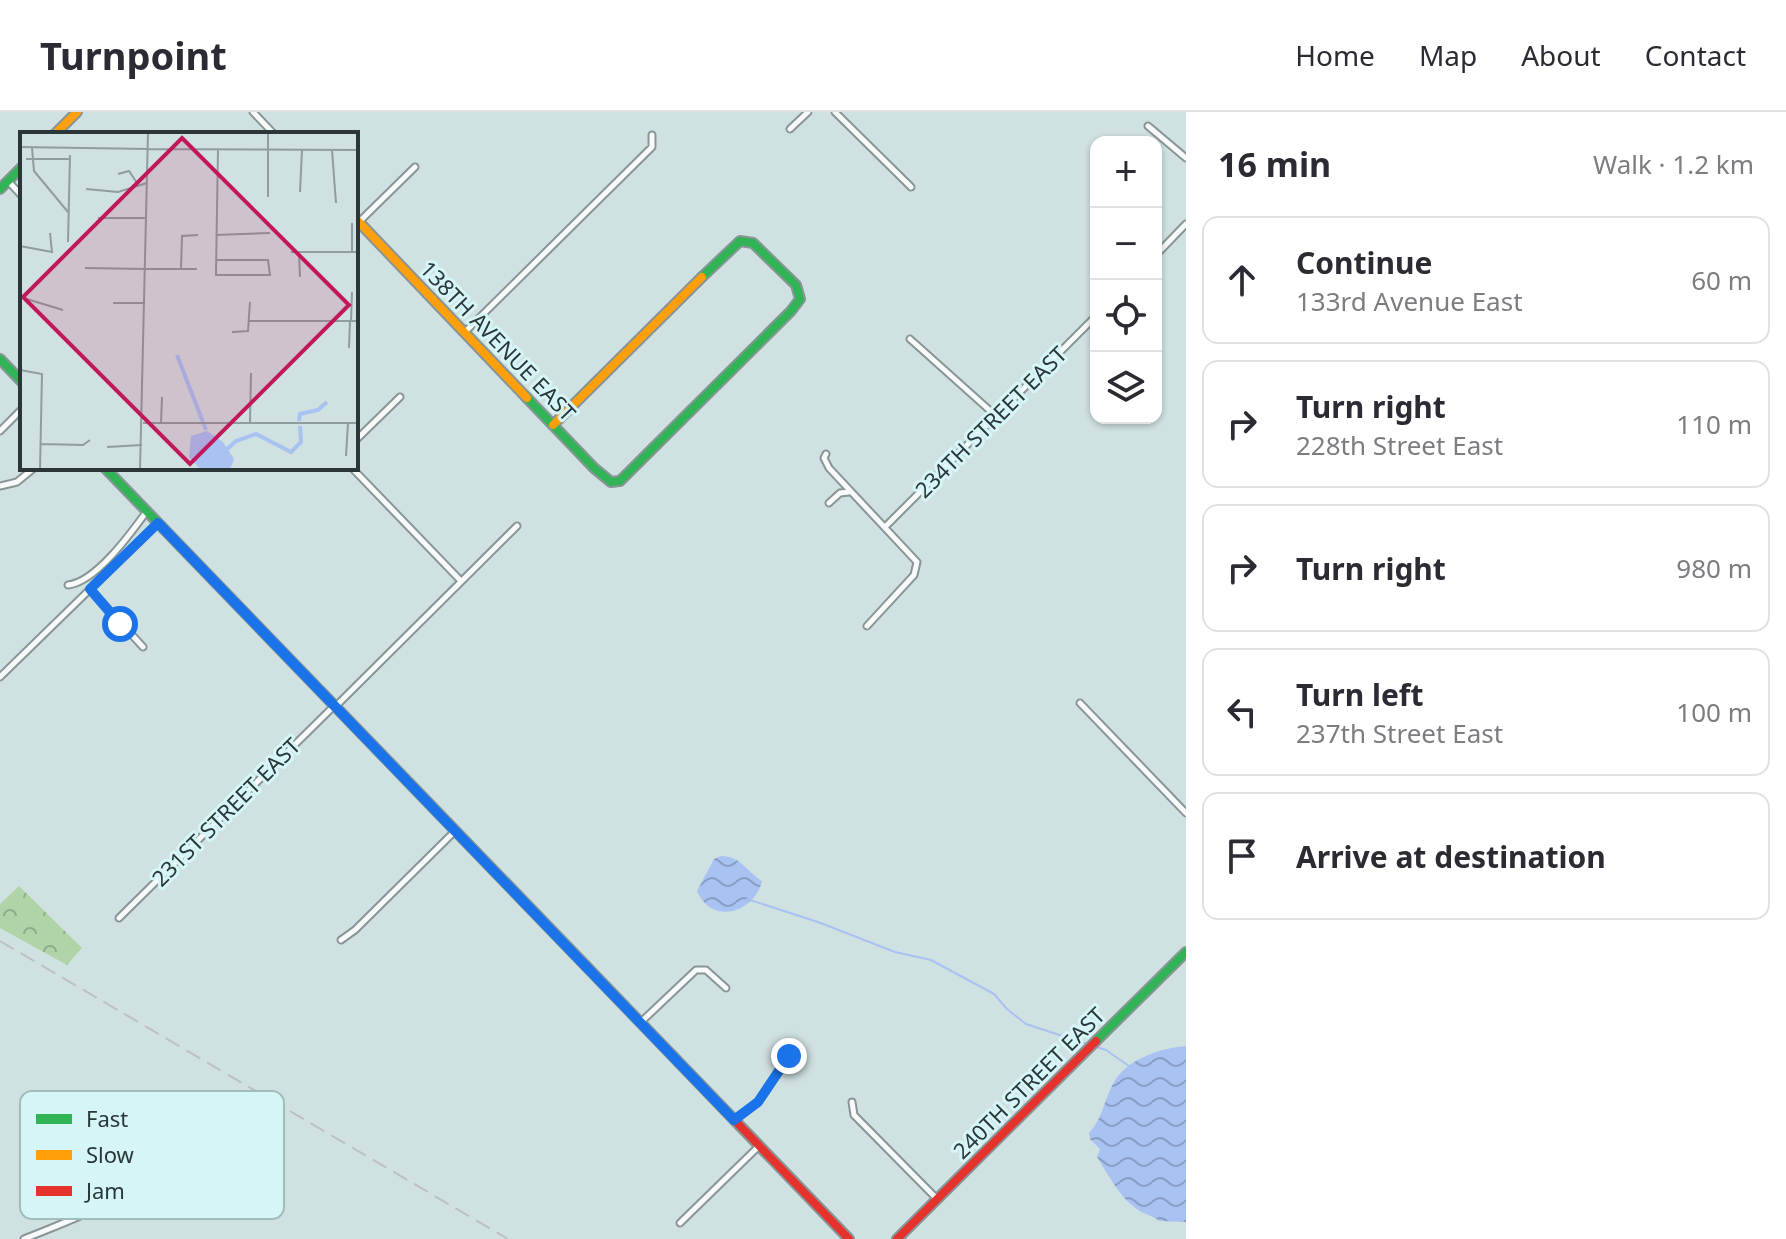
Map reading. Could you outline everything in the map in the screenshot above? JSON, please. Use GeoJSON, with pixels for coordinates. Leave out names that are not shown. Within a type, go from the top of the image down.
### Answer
{"type":"FeatureCollection","features":[{"type":"Feature","properties":{"kind":"street"},"geometry":{"type":"LineString","coordinates":[[57,132],[77,112]]}},
{"type":"Feature","properties":{"kind":"street"},"geometry":{"type":"LineString","coordinates":[[253,112],[272,132]]}},
{"type":"Feature","properties":{"kind":"street"},"geometry":{"type":"LineString","coordinates":[[790,129],[808,112]]}},
{"type":"Feature","properties":{"kind":"street"},"geometry":{"type":"LineString","coordinates":[[835,112],[911,187]]}},
{"type":"Feature","properties":{"kind":"street"},"geometry":{"type":"LineString","coordinates":[[1148,126],[1186,158]]}},
{"type":"Feature","properties":{"kind":"street"},"geometry":{"type":"LineString","coordinates":[[465,332],[652,147],[652,135]]}},
{"type":"Feature","properties":{"kind":"street"},"geometry":{"type":"LineString","coordinates":[[358,221],[415,167]]}},
{"type":"Feature","properties":{"kind":"street"},"geometry":{"type":"LineString","coordinates":[[0,189],[20,169]]}},
{"type":"Feature","properties":{"kind":"street"},"geometry":{"type":"LineString","coordinates":[[8,181],[20,194]]}},
{"type":"Feature","properties":{"kind":"street","name":"138TH AVENUE EAST"},"geometry":{"type":"LineString","coordinates":[[358,221],[465,332],[553,425],[603,477],[616,482],[791,311],[798,303],[796,285],[753,243],[743,241],[733,246],[553,425]]}},
{"type":"Feature","properties":{"kind":"street"},"geometry":{"type":"LineString","coordinates":[[1162,247],[1186,224]]}},
{"type":"Feature","properties":{"kind":"street","name":"234TH STREET EAST"},"geometry":{"type":"LineString","coordinates":[[885,527],[1090,322]]}},
{"type":"Feature","properties":{"kind":"street"},"geometry":{"type":"LineString","coordinates":[[910,339],[996,416]]}},
{"type":"Feature","properties":{"kind":"street"},"geometry":{"type":"LineString","coordinates":[[0,359],[20,380]]}},
{"type":"Feature","properties":{"kind":"street"},"geometry":{"type":"LineString","coordinates":[[358,438],[400,397]]}},
{"type":"Feature","properties":{"kind":"street"},"geometry":{"type":"LineString","coordinates":[[0,431],[20,411]]}},
{"type":"Feature","properties":{"kind":"street"},"geometry":{"type":"LineString","coordinates":[[826,454],[824,458],[829,468],[915,559],[917,565],[914,575],[867,626]]}},
{"type":"Feature","properties":{"kind":"street"},"geometry":{"type":"LineString","coordinates":[[0,486],[17,482],[32,470]]}},
{"type":"Feature","properties":{"kind":"street"},"geometry":{"type":"LineString","coordinates":[[107,470],[849,1239]]}},
{"type":"Feature","properties":{"kind":"street"},"geometry":{"type":"LineString","coordinates":[[354,470],[461,581]]}},
{"type":"Feature","properties":{"kind":"street"},"geometry":{"type":"LineString","coordinates":[[829,503],[840,493],[850,492]]}},
{"type":"Feature","properties":{"kind":"street"},"geometry":{"type":"LineString","coordinates":[[68,585],[81,582],[99,567],[126,540],[147,511]]}},
{"type":"Feature","properties":{"kind":"street"},"geometry":{"type":"LineString","coordinates":[[0,677],[158,523]]}},
{"type":"Feature","properties":{"kind":"street","name":"231ST STREET EAST"},"geometry":{"type":"LineString","coordinates":[[119,918],[517,526]]}},
{"type":"Feature","properties":{"kind":"street"},"geometry":{"type":"LineString","coordinates":[[90,589],[143,647]]}},
{"type":"Feature","properties":{"kind":"street"},"geometry":{"type":"LineString","coordinates":[[1080,703],[1186,813]]}},
{"type":"Feature","properties":{"kind":"street"},"geometry":{"type":"LineString","coordinates":[[341,940],[355,930],[455,831]]}},
{"type":"Feature","properties":{"kind":"street","name":"240TH STREET EAST"},"geometry":{"type":"LineString","coordinates":[[897,1239],[1186,952]]}},
{"type":"Feature","properties":{"kind":"street"},"geometry":{"type":"LineString","coordinates":[[640,1023],[696,970],[706,970],[726,988]]}},
{"type":"Feature","properties":{"kind":"street"},"geometry":{"type":"LineString","coordinates":[[734,1120],[758,1102],[789,1056]]}},
{"type":"Feature","properties":{"kind":"street"},"geometry":{"type":"LineString","coordinates":[[852,1102],[854,1115],[938,1199]]}},
{"type":"Feature","properties":{"kind":"street"},"geometry":{"type":"LineString","coordinates":[[680,1223],[759,1146]]}},
{"type":"Feature","properties":{"kind":"street"},"geometry":{"type":"LineString","coordinates":[[24,1239],[74,1219]]}},
{"type":"Feature","properties":{"kind":"green space"},"geometry":{"type":"Polygon","coordinates":[[[19,886],[82,948],[67,965],[0,928],[0,904],[19,886]]]}},
{"type":"Feature","properties":{"kind":"water"},"geometry":{"type":"Polygon","coordinates":[[[721,856],[739,862],[762,881],[750,901],[732,911],[712,908],[703,902],[697,891],[714,859],[721,856]]]}},
{"type":"Feature","properties":{"kind":"water"},"geometry":{"type":"Polygon","coordinates":[[[1186,1046],[1186,1222],[1159,1221],[1140,1211],[1120,1192],[1097,1157],[1100,1149],[1090,1139],[1089,1133],[1114,1082],[1127,1067],[1156,1052],[1186,1046]]]}},
{"type":"Feature","properties":{"kind":"waterway"},"geometry":{"type":"LineString","coordinates":[[747,899],[895,952],[931,960],[994,994],[1026,1024],[1087,1044]]}},
{"type":"Feature","properties":{"kind":"waterway"},"geometry":{"type":"LineString","coordinates":[[1093,1046],[1106,1050],[1129,1066]]}},
{"type":"Feature","properties":{"kind":"railway"},"geometry":{"type":"LineString","coordinates":[[0,941],[256,1091]]}},
{"type":"Feature","properties":{"kind":"railway"},"geometry":{"type":"LineString","coordinates":[[284,1108],[508,1239]]}},
{"type":"Feature","properties":{"kind":"traffic: fast"},"geometry":{"type":"LineString","coordinates":[[0,189],[20,169]]}},
{"type":"Feature","properties":{"kind":"traffic: fast"},"geometry":{"type":"LineString","coordinates":[[527,398],[594,468],[611,482],[620,481],[800,299],[796,285],[753,243],[740,241],[702,277]]}},
{"type":"Feature","properties":{"kind":"traffic: fast"},"geometry":{"type":"LineString","coordinates":[[0,359],[20,380]]}},
{"type":"Feature","properties":{"kind":"traffic: fast"},"geometry":{"type":"LineString","coordinates":[[107,470],[586,966]]}},
{"type":"Feature","properties":{"kind":"traffic: fast"},"geometry":{"type":"LineString","coordinates":[[1096,1041],[1186,952]]}},
{"type":"Feature","properties":{"kind":"traffic: slow"},"geometry":{"type":"LineString","coordinates":[[57,132],[77,112]]}},
{"type":"Feature","properties":{"kind":"traffic: slow"},"geometry":{"type":"LineString","coordinates":[[358,221],[527,398]]}},
{"type":"Feature","properties":{"kind":"traffic: slow"},"geometry":{"type":"LineString","coordinates":[[553,425],[702,277]]}},
{"type":"Feature","properties":{"kind":"traffic: jam"},"geometry":{"type":"LineString","coordinates":[[586,966],[849,1239]]}},
{"type":"Feature","properties":{"kind":"traffic: jam"},"geometry":{"type":"LineString","coordinates":[[897,1239],[1096,1041]]}},
{"type":"Feature","properties":{"kind":"route"},"geometry":{"type":"LineString","coordinates":[[120,624],[90,589],[158,523],[734,1120],[758,1102],[789,1056]]}}]}
